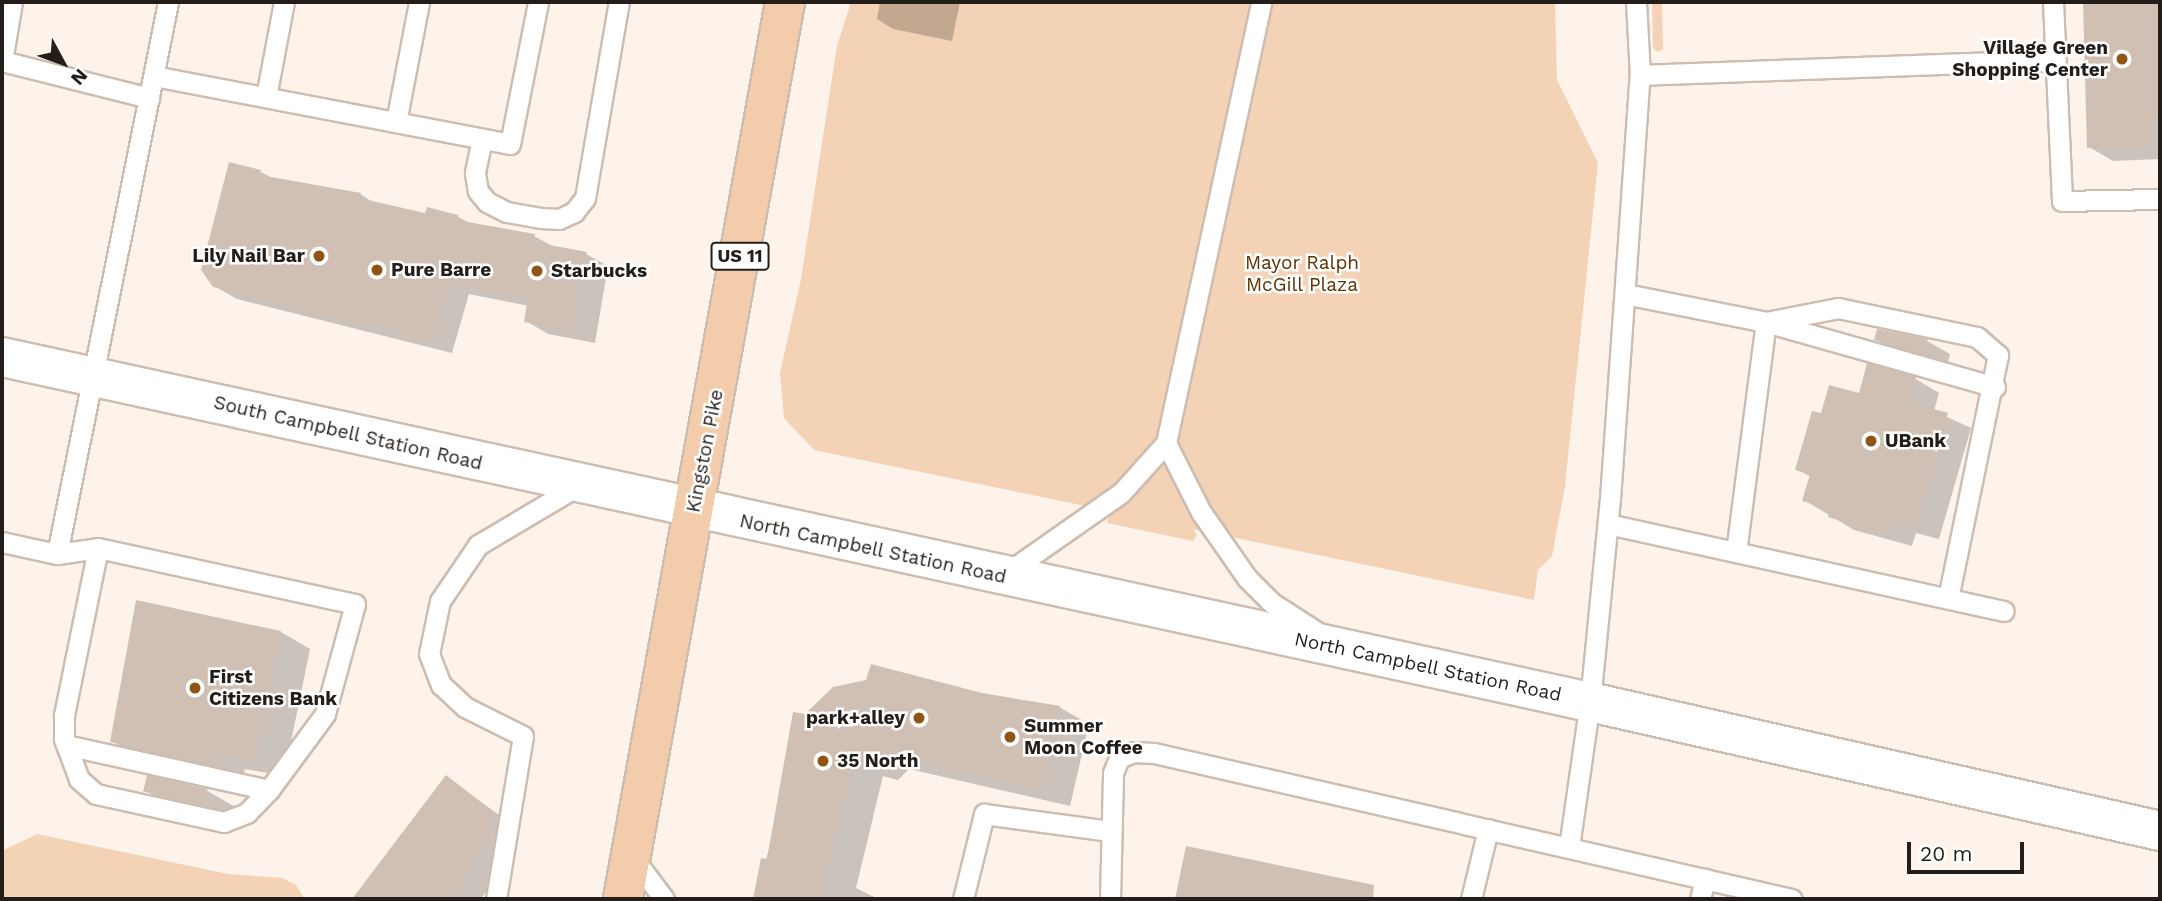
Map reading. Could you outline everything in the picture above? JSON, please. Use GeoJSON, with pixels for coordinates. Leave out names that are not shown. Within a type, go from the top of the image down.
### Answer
{"type":"FeatureCollection","features":[{"type":"Feature","properties":{"kind":"main road","name":"Kingston Pike"},"geometry":{"type":"LineString","coordinates":[[623,899],[785,2]]}},
{"type":"Feature","properties":{"kind":"main road","name":"South Campbell Station Road"},"geometry":{"type":"LineString","coordinates":[[2,357],[694,510]]}},
{"type":"Feature","properties":{"kind":"main road","name":"North Campbell Station Road"},"geometry":{"type":"LineString","coordinates":[[694,510],[1590,702],[2160,831]]}},
{"type":"Feature","properties":{"kind":"lane"},"geometry":{"type":"LineString","coordinates":[[12,2],[2,62],[149,99]]}},
{"type":"Feature","properties":{"kind":"lane"},"geometry":{"type":"LineString","coordinates":[[57,554],[89,375],[168,2]]}},
{"type":"Feature","properties":{"kind":"lane"},"geometry":{"type":"LineString","coordinates":[[266,97],[284,2]]}},
{"type":"Feature","properties":{"kind":"lane"},"geometry":{"type":"LineString","coordinates":[[396,122],[419,2]]}},
{"type":"Feature","properties":{"kind":"lane"},"geometry":{"type":"LineString","coordinates":[[154,76],[510,144],[538,2]]}},
{"type":"Feature","properties":{"kind":"lane"},"geometry":{"type":"LineString","coordinates":[[482,139],[475,173],[478,191],[487,202],[507,212],[541,218],[559,219],[573,212],[585,198],[620,2]]}},
{"type":"Feature","properties":{"kind":"lane"},"geometry":{"type":"LineString","coordinates":[[1001,576],[1037,556],[1121,493],[1166,443],[1261,2]]}},
{"type":"Feature","properties":{"kind":"lane"},"geometry":{"type":"LineString","coordinates":[[1569,847],[1590,702],[1608,524],[1640,75],[1636,2]]}},
{"type":"Feature","properties":{"kind":"lane"},"geometry":{"type":"LineString","coordinates":[[2053,2],[2062,201],[2160,199]]}},
{"type":"Feature","properties":{"kind":"lane"},"geometry":{"type":"LineString","coordinates":[[1640,75],[2056,60]]}},
{"type":"Feature","properties":{"kind":"lane"},"geometry":{"type":"LineString","coordinates":[[1625,294],[1766,322],[1995,387]]}},
{"type":"Feature","properties":{"kind":"lane"},"geometry":{"type":"LineString","coordinates":[[1766,322],[1838,308],[1977,337],[1998,355],[1995,387],[1948,598]]}},
{"type":"Feature","properties":{"kind":"lane"},"geometry":{"type":"LineString","coordinates":[[1735,552],[1766,322]]}},
{"type":"Feature","properties":{"kind":"lane"},"geometry":{"type":"LineString","coordinates":[[1166,443],[1201,512],[1247,578],[1272,603],[1344,650]]}},
{"type":"Feature","properties":{"kind":"lane"},"geometry":{"type":"LineString","coordinates":[[496,899],[523,736],[465,707],[441,685],[429,654],[440,601],[478,545],[579,485]]}},
{"type":"Feature","properties":{"kind":"lane"},"geometry":{"type":"LineString","coordinates":[[1608,524],[2004,611]]}},
{"type":"Feature","properties":{"kind":"lane"},"geometry":{"type":"LineString","coordinates":[[2,542],[57,554],[98,548],[355,604],[325,714],[269,790],[247,813],[224,822],[96,794],[79,779],[66,745],[64,715],[98,548]]}},
{"type":"Feature","properties":{"kind":"lane"},"geometry":{"type":"LineString","coordinates":[[66,745],[269,790]]}},
{"type":"Feature","properties":{"kind":"lane"},"geometry":{"type":"LineString","coordinates":[[1110,899],[1113,773],[1119,758],[1134,752],[1154,753],[1792,899]]}},
{"type":"Feature","properties":{"kind":"lane"},"geometry":{"type":"LineString","coordinates":[[963,899],[984,814],[1110,831]]}},
{"type":"Feature","properties":{"kind":"lane"},"geometry":{"type":"LineString","coordinates":[[1472,899],[1488,829]]}},
{"type":"Feature","properties":{"kind":"lane"},"geometry":{"type":"LineString","coordinates":[[631,855],[664,899]]}},
{"type":"Feature","properties":{"kind":"lane"},"geometry":{"type":"LineString","coordinates":[[1700,899],[1705,879]]}},
{"type":"Feature","properties":{"kind":"green space","name":"Mayor Ralph McGill Plaza"},"geometry":{"type":"Polygon","coordinates":[[[851,2],[1555,2],[1557,80],[1598,163],[1565,486],[1552,556],[1538,570],[1534,600],[1193,529],[1197,535],[1193,541],[1107,523],[1110,511],[814,450],[784,418],[780,373],[801,279],[837,46],[851,2]]]}},
{"type":"Feature","properties":{"kind":"green space"},"geometry":{"type":"Polygon","coordinates":[[[1652,2],[1662,2],[1663,49],[1658,52],[1653,48],[1652,2]]]}},
{"type":"Feature","properties":{"kind":"green space"},"geometry":{"type":"Polygon","coordinates":[[[37,834],[228,874],[282,878],[296,885],[305,899],[2,899],[2,851],[37,834]]]}},
{"type":"Feature","properties":{"kind":"building","name":"Village Green Shopping Center"},"geometry":{"type":"Polygon","coordinates":[[[2083,2],[2160,2],[2160,116],[2149,116],[2150,146],[2087,148],[2083,2]]]}},
{"type":"Feature","properties":{"kind":"building"},"geometry":{"type":"Polygon","coordinates":[[[229,162],[261,170],[260,175],[361,193],[359,198],[425,213],[427,207],[458,215],[457,220],[535,234],[533,242],[587,252],[572,331],[524,322],[528,298],[447,283],[434,338],[428,342],[397,334],[398,329],[300,312],[301,308],[213,287],[201,270],[229,162]]]}},
{"type":"Feature","properties":{"kind":"building"},"geometry":{"type":"Polygon","coordinates":[[[1877,329],[1928,339],[1923,354],[1874,340],[1877,329]]]}},
{"type":"Feature","properties":{"kind":"building","name":"UBank"},"geometry":{"type":"Polygon","coordinates":[[[1867,363],[1916,377],[1909,402],[1948,413],[1916,527],[1892,521],[1888,534],[1828,517],[1830,509],[1802,501],[1810,474],[1795,470],[1812,411],[1821,413],[1829,385],[1859,393],[1867,363]]]}},
{"type":"Feature","properties":{"kind":"building","name":"First Citizens Bank"},"geometry":{"type":"Polygon","coordinates":[[[136,600],[281,631],[254,761],[215,753],[212,765],[110,742],[136,600]]]}},
{"type":"Feature","properties":{"kind":"building"},"geometry":{"type":"Polygon","coordinates":[[[871,664],[982,693],[1060,706],[1041,790],[878,753],[868,764],[854,761],[820,899],[753,899],[761,858],[767,859],[793,712],[805,714],[833,687],[866,680],[871,664]]]}},
{"type":"Feature","properties":{"kind":"building"},"geometry":{"type":"Polygon","coordinates":[[[147,775],[207,789],[204,806],[143,792],[147,775]]]}},
{"type":"Feature","properties":{"kind":"building"},"geometry":{"type":"Polygon","coordinates":[[[446,775],[490,809],[491,834],[450,899],[352,899],[446,775]]]}},
{"type":"Feature","properties":{"kind":"building"},"geometry":{"type":"Polygon","coordinates":[[[1186,846],[1374,885],[1373,899],[1175,899],[1186,846]]]}},
{"type":"Feature","properties":{"kind":"place","name":"Village Green Shopping Center"},"geometry":{"type":"Point","coordinates":[2122,59]}},
{"type":"Feature","properties":{"kind":"place","name":"Lily Nail Bar"},"geometry":{"type":"Point","coordinates":[319,256]}},
{"type":"Feature","properties":{"kind":"place","name":"Pure Barre"},"geometry":{"type":"Point","coordinates":[377,270]}},
{"type":"Feature","properties":{"kind":"place","name":"Starbucks"},"geometry":{"type":"Point","coordinates":[537,271]}},
{"type":"Feature","properties":{"kind":"place","name":"UBank"},"geometry":{"type":"Point","coordinates":[1871,441]}},
{"type":"Feature","properties":{"kind":"place","name":"First Citizens Bank"},"geometry":{"type":"Point","coordinates":[195,688]}},
{"type":"Feature","properties":{"kind":"place","name":"park+alley"},"geometry":{"type":"Point","coordinates":[919,718]}},
{"type":"Feature","properties":{"kind":"place","name":"Summer Moon Coffee"},"geometry":{"type":"Point","coordinates":[1010,737]}},
{"type":"Feature","properties":{"kind":"place","name":"35 North"},"geometry":{"type":"Point","coordinates":[823,761]}}]}
